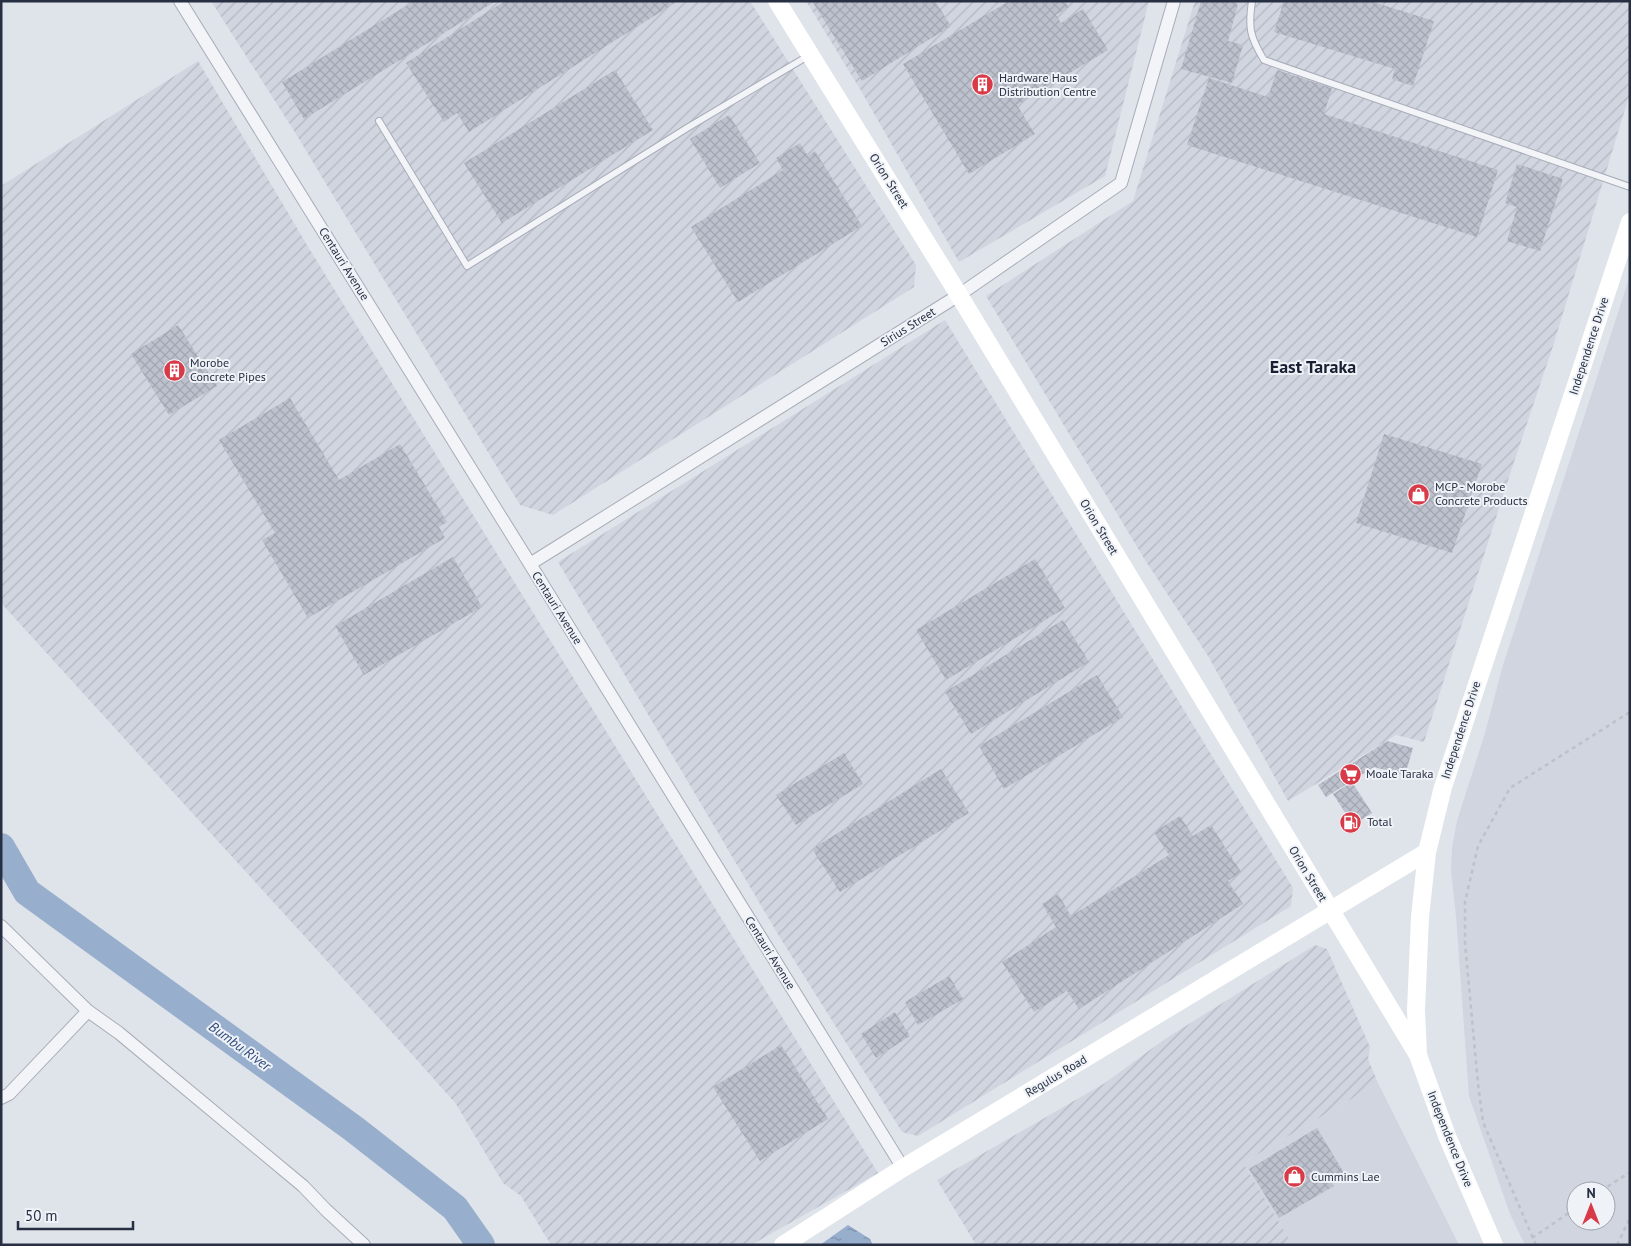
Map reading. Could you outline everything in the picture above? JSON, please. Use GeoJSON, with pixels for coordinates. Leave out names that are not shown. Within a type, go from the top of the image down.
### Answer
{"type":"FeatureCollection","features":[{"type":"Feature","properties":{"kind":"street","name":"Centauri Avenue"},"geometry":{"type":"LineString","coordinates":[[180,1],[903,1168]]}},
{"type":"Feature","properties":{"kind":"street","name":"Orion Street"},"geometry":{"type":"LineString","coordinates":[[777,1],[959,295],[1418,1056]]}},
{"type":"Feature","properties":{"kind":"street","name":"Sirius Street"},"geometry":{"type":"LineString","coordinates":[[530,564],[959,295],[1121,183],[1174,1]]}},
{"type":"Feature","properties":{"kind":"street","name":"Independence Drive"},"geometry":{"type":"LineString","coordinates":[[1494,1245],[1447,1136],[1418,1056],[1416,978],[1426,852],[1443,787],[1630,222]]}},
{"type":"Feature","properties":{"kind":"street","name":"Regulus Road"},"geometry":{"type":"LineString","coordinates":[[783,1245],[903,1168],[1426,852]]}},
{"type":"Feature","properties":{"kind":"street"},"geometry":{"type":"LineString","coordinates":[[1,926],[88,1011],[119,1033],[303,1186],[364,1245]]}},
{"type":"Feature","properties":{"kind":"street"},"geometry":{"type":"LineString","coordinates":[[1,1098],[9,1094],[88,1011]]}},
{"type":"Feature","properties":{"kind":"lane"},"geometry":{"type":"LineString","coordinates":[[1252,1],[1249,20],[1253,43],[1264,60],[1630,186]]}},
{"type":"Feature","properties":{"kind":"lane"},"geometry":{"type":"LineString","coordinates":[[379,120],[467,266],[687,128],[810,55]]}},
{"type":"Feature","properties":{"kind":"path"},"geometry":{"type":"LineString","coordinates":[[1536,1245],[1483,1122],[1465,943],[1465,902],[1478,846],[1510,788],[1630,712]]}},
{"type":"Feature","properties":{"kind":"path"},"geometry":{"type":"LineString","coordinates":[[1616,1181],[1630,1172]]}},
{"type":"Feature","properties":{"kind":"path"},"geometry":{"type":"LineString","coordinates":[[1532,1238],[1566,1215]]}},
{"type":"Feature","properties":{"kind":"path"},"geometry":{"type":"LineString","coordinates":[[1617,1245],[1630,1218]]}},
{"type":"Feature","properties":{"kind":"shaded area"},"geometry":{"type":"Polygon","coordinates":[[[211,1],[750,1],[916,265],[914,287],[553,515],[520,505],[296,134],[211,1]]]}},
{"type":"Feature","properties":{"kind":"shaded area"},"geometry":{"type":"Polygon","coordinates":[[[806,1],[1149,1],[1105,176],[959,262],[860,89],[806,1]]]}},
{"type":"Feature","properties":{"kind":"shaded area"},"geometry":{"type":"Polygon","coordinates":[[[1195,1],[1630,1],[1630,93],[1553,346],[1424,742],[1396,735],[1288,801],[1208,656],[1145,560],[986,296],[1133,201],[1195,1]]]}},
{"type":"Feature","properties":{"kind":"shaded area"},"geometry":{"type":"Polygon","coordinates":[[[198,61],[307,245],[878,1173],[751,1245],[551,1245],[521,1196],[503,1183],[456,1104],[1,603],[1,186],[198,61]]]}},
{"type":"Feature","properties":{"kind":"shaded area"},"geometry":{"type":"Polygon","coordinates":[[[1630,276],[1630,1245],[1525,1245],[1510,1214],[1469,1096],[1451,871],[1452,848],[1457,821],[1485,733],[1503,665],[1630,276]]]}},
{"type":"Feature","properties":{"kind":"shaded area"},"geometry":{"type":"Polygon","coordinates":[[[945,320],[1293,888],[1291,906],[918,1136],[902,1132],[779,936],[558,562],[945,320]]]}},
{"type":"Feature","properties":{"kind":"shaded area"},"geometry":{"type":"Polygon","coordinates":[[[1315,945],[1327,949],[1370,1047],[1368,1059],[1378,1083],[1243,1163],[1293,1245],[976,1245],[937,1180],[1105,1083],[1165,1039],[1315,945]]]}},
{"type":"Feature","properties":{"kind":"shaded area","name":"Cummins Lae"},"geometry":{"type":"Polygon","coordinates":[[[1378,1083],[1459,1245],[1293,1245],[1243,1163],[1378,1083]]]}},
{"type":"Feature","properties":{"kind":"water"},"geometry":{"type":"Polygon","coordinates":[[[848,1225],[870,1239],[873,1245],[820,1245],[848,1225]]]}},
{"type":"Feature","properties":{"kind":"building"},"geometry":{"type":"Polygon","coordinates":[[[414,1],[496,1],[304,119],[282,82],[414,1]]]}},
{"type":"Feature","properties":{"kind":"building"},"geometry":{"type":"Polygon","coordinates":[[[505,1],[678,1],[469,132],[457,113],[444,122],[406,63],[505,1]]]}},
{"type":"Feature","properties":{"kind":"building"},"geometry":{"type":"Polygon","coordinates":[[[812,1],[935,1],[951,26],[862,81],[812,1]]]}},
{"type":"Feature","properties":{"kind":"building","name":"Hardware Haus Distribution Centre"},"geometry":{"type":"Polygon","coordinates":[[[1009,1],[1065,1],[1069,7],[1056,15],[1061,23],[1083,9],[1108,50],[1017,105],[1035,134],[969,174],[903,64],[1009,1]]]}},
{"type":"Feature","properties":{"kind":"building"},"geometry":{"type":"Polygon","coordinates":[[[1201,1],[1230,1],[1238,4],[1228,41],[1243,45],[1232,83],[1181,69],[1201,1]]]}},
{"type":"Feature","properties":{"kind":"building"},"geometry":{"type":"Polygon","coordinates":[[[1284,1],[1370,1],[1434,21],[1413,86],[1392,79],[1395,69],[1274,32],[1284,1]]]}},
{"type":"Feature","properties":{"kind":"building"},"geometry":{"type":"Polygon","coordinates":[[[615,70],[653,130],[502,223],[464,163],[615,70]]]}},
{"type":"Feature","properties":{"kind":"building"},"geometry":{"type":"Polygon","coordinates":[[[1277,70],[1332,88],[1324,114],[1498,170],[1477,237],[1187,145],[1209,78],[1268,97],[1277,70]]]}},
{"type":"Feature","properties":{"kind":"building"},"geometry":{"type":"Polygon","coordinates":[[[729,115],[760,163],[720,188],[690,139],[729,115]]]}},
{"type":"Feature","properties":{"kind":"building"},"geometry":{"type":"Polygon","coordinates":[[[800,143],[808,156],[815,151],[862,226],[738,302],[691,227],[783,170],[776,158],[800,143]]]}},
{"type":"Feature","properties":{"kind":"building"},"geometry":{"type":"Polygon","coordinates":[[[1517,164],[1563,179],[1540,251],[1507,241],[1517,207],[1505,203],[1517,164]]]}},
{"type":"Feature","properties":{"kind":"building","name":"Morobe Concrete Pipes"},"geometry":{"type":"Polygon","coordinates":[[[178,325],[217,386],[169,415],[131,354],[178,325]]]}},
{"type":"Feature","properties":{"kind":"building"},"geometry":{"type":"Polygon","coordinates":[[[290,398],[339,480],[400,444],[447,522],[439,527],[445,538],[308,618],[262,540],[275,533],[219,440],[290,398]]]}},
{"type":"Feature","properties":{"kind":"building"},"geometry":{"type":"Polygon","coordinates":[[[1384,434],[1482,464],[1452,553],[1356,523],[1384,434]]]}},
{"type":"Feature","properties":{"kind":"building"},"geometry":{"type":"Polygon","coordinates":[[[453,557],[482,607],[364,675],[335,626],[453,557]]]}},
{"type":"Feature","properties":{"kind":"building"},"geometry":{"type":"Polygon","coordinates":[[[1035,559],[1065,608],[946,680],[916,630],[1035,559]]]}},
{"type":"Feature","properties":{"kind":"building"},"geometry":{"type":"Polygon","coordinates":[[[1063,620],[1089,662],[971,734],[945,692],[1063,620]]]}},
{"type":"Feature","properties":{"kind":"building"},"geometry":{"type":"Polygon","coordinates":[[[1097,675],[1123,717],[1004,789],[979,746],[1097,675]]]}},
{"type":"Feature","properties":{"kind":"building"},"geometry":{"type":"Polygon","coordinates":[[[1387,741],[1413,748],[1405,775],[1374,767],[1326,797],[1318,785],[1387,741]]]}},
{"type":"Feature","properties":{"kind":"building"},"geometry":{"type":"Polygon","coordinates":[[[844,753],[863,784],[796,825],[776,795],[844,753]]]}},
{"type":"Feature","properties":{"kind":"building"},"geometry":{"type":"Polygon","coordinates":[[[941,769],[969,813],[840,892],[812,849],[941,769]]]}},
{"type":"Feature","properties":{"kind":"building"},"geometry":{"type":"Polygon","coordinates":[[[1352,782],[1372,813],[1353,825],[1333,794],[1352,782]]]}},
{"type":"Feature","properties":{"kind":"building"},"geometry":{"type":"Polygon","coordinates":[[[1180,816],[1193,836],[1211,825],[1241,872],[1228,881],[1243,904],[1079,1009],[1067,991],[1034,1012],[1002,962],[1056,927],[1042,904],[1058,894],[1071,916],[1169,855],[1154,832],[1180,816]]]}},
{"type":"Feature","properties":{"kind":"building"},"geometry":{"type":"Polygon","coordinates":[[[949,976],[963,999],[918,1025],[905,1002],[949,976]]]}},
{"type":"Feature","properties":{"kind":"building"},"geometry":{"type":"Polygon","coordinates":[[[895,1012],[910,1036],[876,1058],[861,1034],[895,1012]]]}},
{"type":"Feature","properties":{"kind":"building"},"geometry":{"type":"Polygon","coordinates":[[[781,1045],[828,1119],[760,1161],[713,1087],[781,1045]]]}},
{"type":"Feature","properties":{"kind":"building","name":"Cummins Lae"},"geometry":{"type":"Polygon","coordinates":[[[1317,1128],[1344,1173],[1330,1180],[1334,1186],[1279,1218],[1249,1169],[1317,1128]]]}},
{"type":"Feature","properties":{"kind":"waterway","name":"Bumbu River"},"geometry":{"type":"LineString","coordinates":[[1,847],[27,892],[354,1129],[455,1208],[481,1245]]}},
{"type":"Feature","properties":{"kind":"place","name":"Hardware Haus Distribution Centre"},"geometry":{"type":"Point","coordinates":[983,85]}},
{"type":"Feature","properties":{"kind":"place","name":"Morobe Concrete Pipes"},"geometry":{"type":"Point","coordinates":[174,370]}},
{"type":"Feature","properties":{"kind":"place","name":"MCP - Morobe Concrete Products"},"geometry":{"type":"Point","coordinates":[1419,494]}},
{"type":"Feature","properties":{"kind":"place","name":"Moale Taraka"},"geometry":{"type":"Point","coordinates":[1350,774]}},
{"type":"Feature","properties":{"kind":"place","name":"Total"},"geometry":{"type":"Point","coordinates":[1351,822]}},
{"type":"Feature","properties":{"kind":"place","name":"Cummins Lae"},"geometry":{"type":"Point","coordinates":[1295,1177]}},
{"type":"Feature","properties":{"kind":"district","name":"East Taraka"},"geometry":{"type":"Point","coordinates":[1313,367]}}]}
